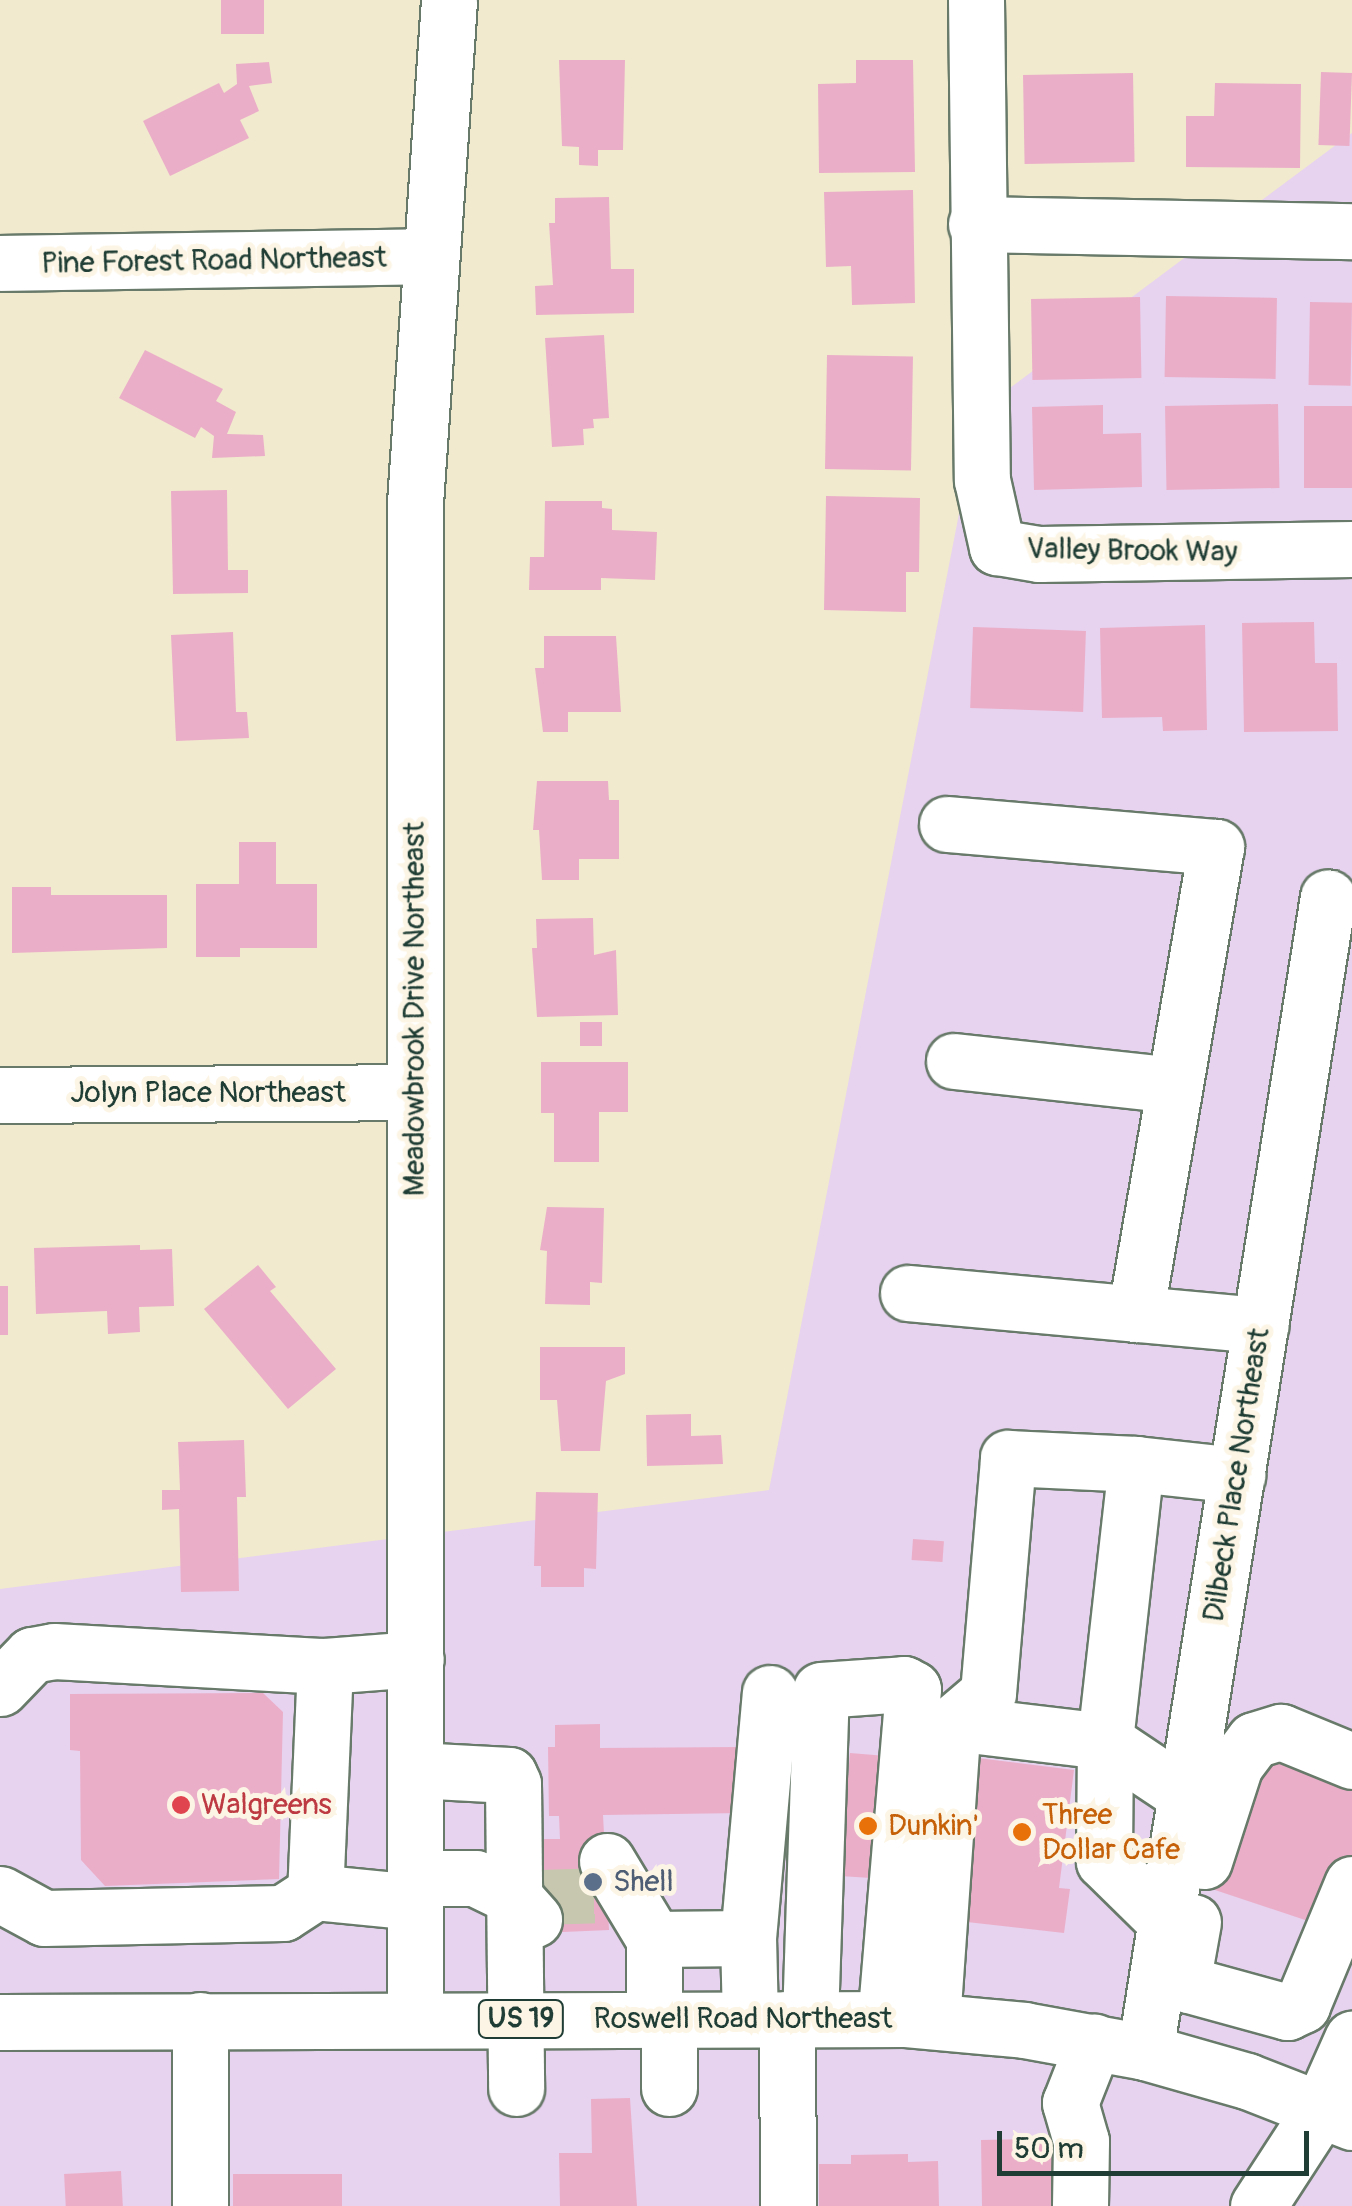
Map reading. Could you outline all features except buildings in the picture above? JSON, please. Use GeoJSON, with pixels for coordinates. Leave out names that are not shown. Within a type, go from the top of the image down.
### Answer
{"type":"FeatureCollection","features":[{"type":"Feature","properties":{"kind":"street","name":"Meadowbrook Drive Northeast"},"geometry":{"type":"LineString","coordinates":[[416,2018],[415,504],[449,0]]}},
{"type":"Feature","properties":{"kind":"street","name":"Valley Brook Way"},"geometry":{"type":"LineString","coordinates":[[976,0],[982,480],[997,547],[1039,554],[1352,549]]}},
{"type":"Feature","properties":{"kind":"street"},"geometry":{"type":"LineString","coordinates":[[976,224],[1352,230]]}},
{"type":"Feature","properties":{"kind":"street","name":"Pine Forest Road Northeast"},"geometry":{"type":"LineString","coordinates":[[0,263],[429,256]]}},
{"type":"Feature","properties":{"kind":"street"},"geometry":{"type":"LineString","coordinates":[[947,824],[1216,847],[1135,1314]]}},
{"type":"Feature","properties":{"kind":"street","name":"Dilbeck Place Northeast"},"geometry":{"type":"LineString","coordinates":[[1080,2206],[1081,2141],[1070,2103],[1120,2047],[1177,1909],[1186,1796],[1261,1324],[1333,926]]}},
{"type":"Feature","properties":{"kind":"street"},"geometry":{"type":"LineString","coordinates":[[954,1061],[1174,1085]]}},
{"type":"Feature","properties":{"kind":"street","name":"Jolyn Place Northeast"},"geometry":{"type":"LineString","coordinates":[[0,1095],[416,1092]]}},
{"type":"Feature","properties":{"kind":"street"},"geometry":{"type":"LineString","coordinates":[[908,1293],[1261,1324]]}},
{"type":"Feature","properties":{"kind":"street"},"geometry":{"type":"LineString","coordinates":[[908,2020],[953,1724],[988,1693],[1008,1458],[1136,1464],[1237,1475]]}},
{"type":"Feature","properties":{"kind":"street"},"geometry":{"type":"LineString","coordinates":[[1136,1464],[1105,1741],[1104,1861],[1177,1909]]}},
{"type":"Feature","properties":{"kind":"street"},"geometry":{"type":"LineString","coordinates":[[0,1688],[32,1655],[54,1651],[325,1666],[416,1658]]}},
{"type":"Feature","properties":{"kind":"street"},"geometry":{"type":"LineString","coordinates":[[315,1892],[325,1666]]}},
{"type":"Feature","properties":{"kind":"street"},"geometry":{"type":"LineString","coordinates":[[788,2206],[782,2018],[821,1690],[904,1684],[913,1689],[908,2020]]}},
{"type":"Feature","properties":{"kind":"street"},"geometry":{"type":"LineString","coordinates":[[770,1693],[748,1938],[782,2018]]}},
{"type":"Feature","properties":{"kind":"street"},"geometry":{"type":"LineString","coordinates":[[953,1724],[1105,1741],[1186,1796]]}},
{"type":"Feature","properties":{"kind":"street"},"geometry":{"type":"LineString","coordinates":[[1352,1761],[1281,1732],[1254,1740],[1235,1765],[1177,1909],[1188,1985],[1287,2012],[1332,1994],[1352,1884]]}},
{"type":"Feature","properties":{"kind":"street"},"geometry":{"type":"LineString","coordinates":[[416,1770],[509,1775],[532,1896],[516,2018],[516,2088]]}},
{"type":"Feature","properties":{"kind":"street"},"geometry":{"type":"LineString","coordinates":[[0,1894],[44,1918],[284,1912],[315,1892],[416,1890],[474,1878],[532,1896]]}},
{"type":"Feature","properties":{"kind":"street"},"geometry":{"type":"LineString","coordinates":[[669,2088],[662,2018],[622,1903],[748,1938]]}},
{"type":"Feature","properties":{"kind":"street"},"geometry":{"type":"LineString","coordinates":[[1228,2076],[1245,2002]]}},
{"type":"Feature","properties":{"kind":"street","name":"Roswell Road Northeast"},"geometry":{"type":"LineString","coordinates":[[0,2022],[416,2018],[908,2020],[1120,2047],[1228,2076],[1336,2116]]}},
{"type":"Feature","properties":{"kind":"street"},"geometry":{"type":"LineString","coordinates":[[200,2020],[200,2206]]}},
{"type":"Feature","properties":{"kind":"street"},"geometry":{"type":"LineString","coordinates":[[1258,2206],[1336,2116],[1352,2038]]}},
{"type":"Feature","properties":{"kind":"shaded area"},"geometry":{"type":"Polygon","coordinates":[[[1352,133],[1352,2206],[0,2206],[0,1589],[769,1490],[979,411],[1352,133]]]}},
{"type":"Feature","properties":{"kind":"tunnel"},"geometry":{"type":"LineString","coordinates":[[539,1897],[607,1895]]}},
{"type":"Feature","properties":{"kind":"place","name":"Walgreens"},"geometry":{"type":"Point","coordinates":[181,1805]}},
{"type":"Feature","properties":{"kind":"place","name":"Dunkin'"},"geometry":{"type":"Point","coordinates":[868,1826]}},
{"type":"Feature","properties":{"kind":"place","name":"Three Dollar Cafe"},"geometry":{"type":"Point","coordinates":[1022,1832]}},
{"type":"Feature","properties":{"kind":"place","name":"Shell"},"geometry":{"type":"Point","coordinates":[593,1882]}}]}
